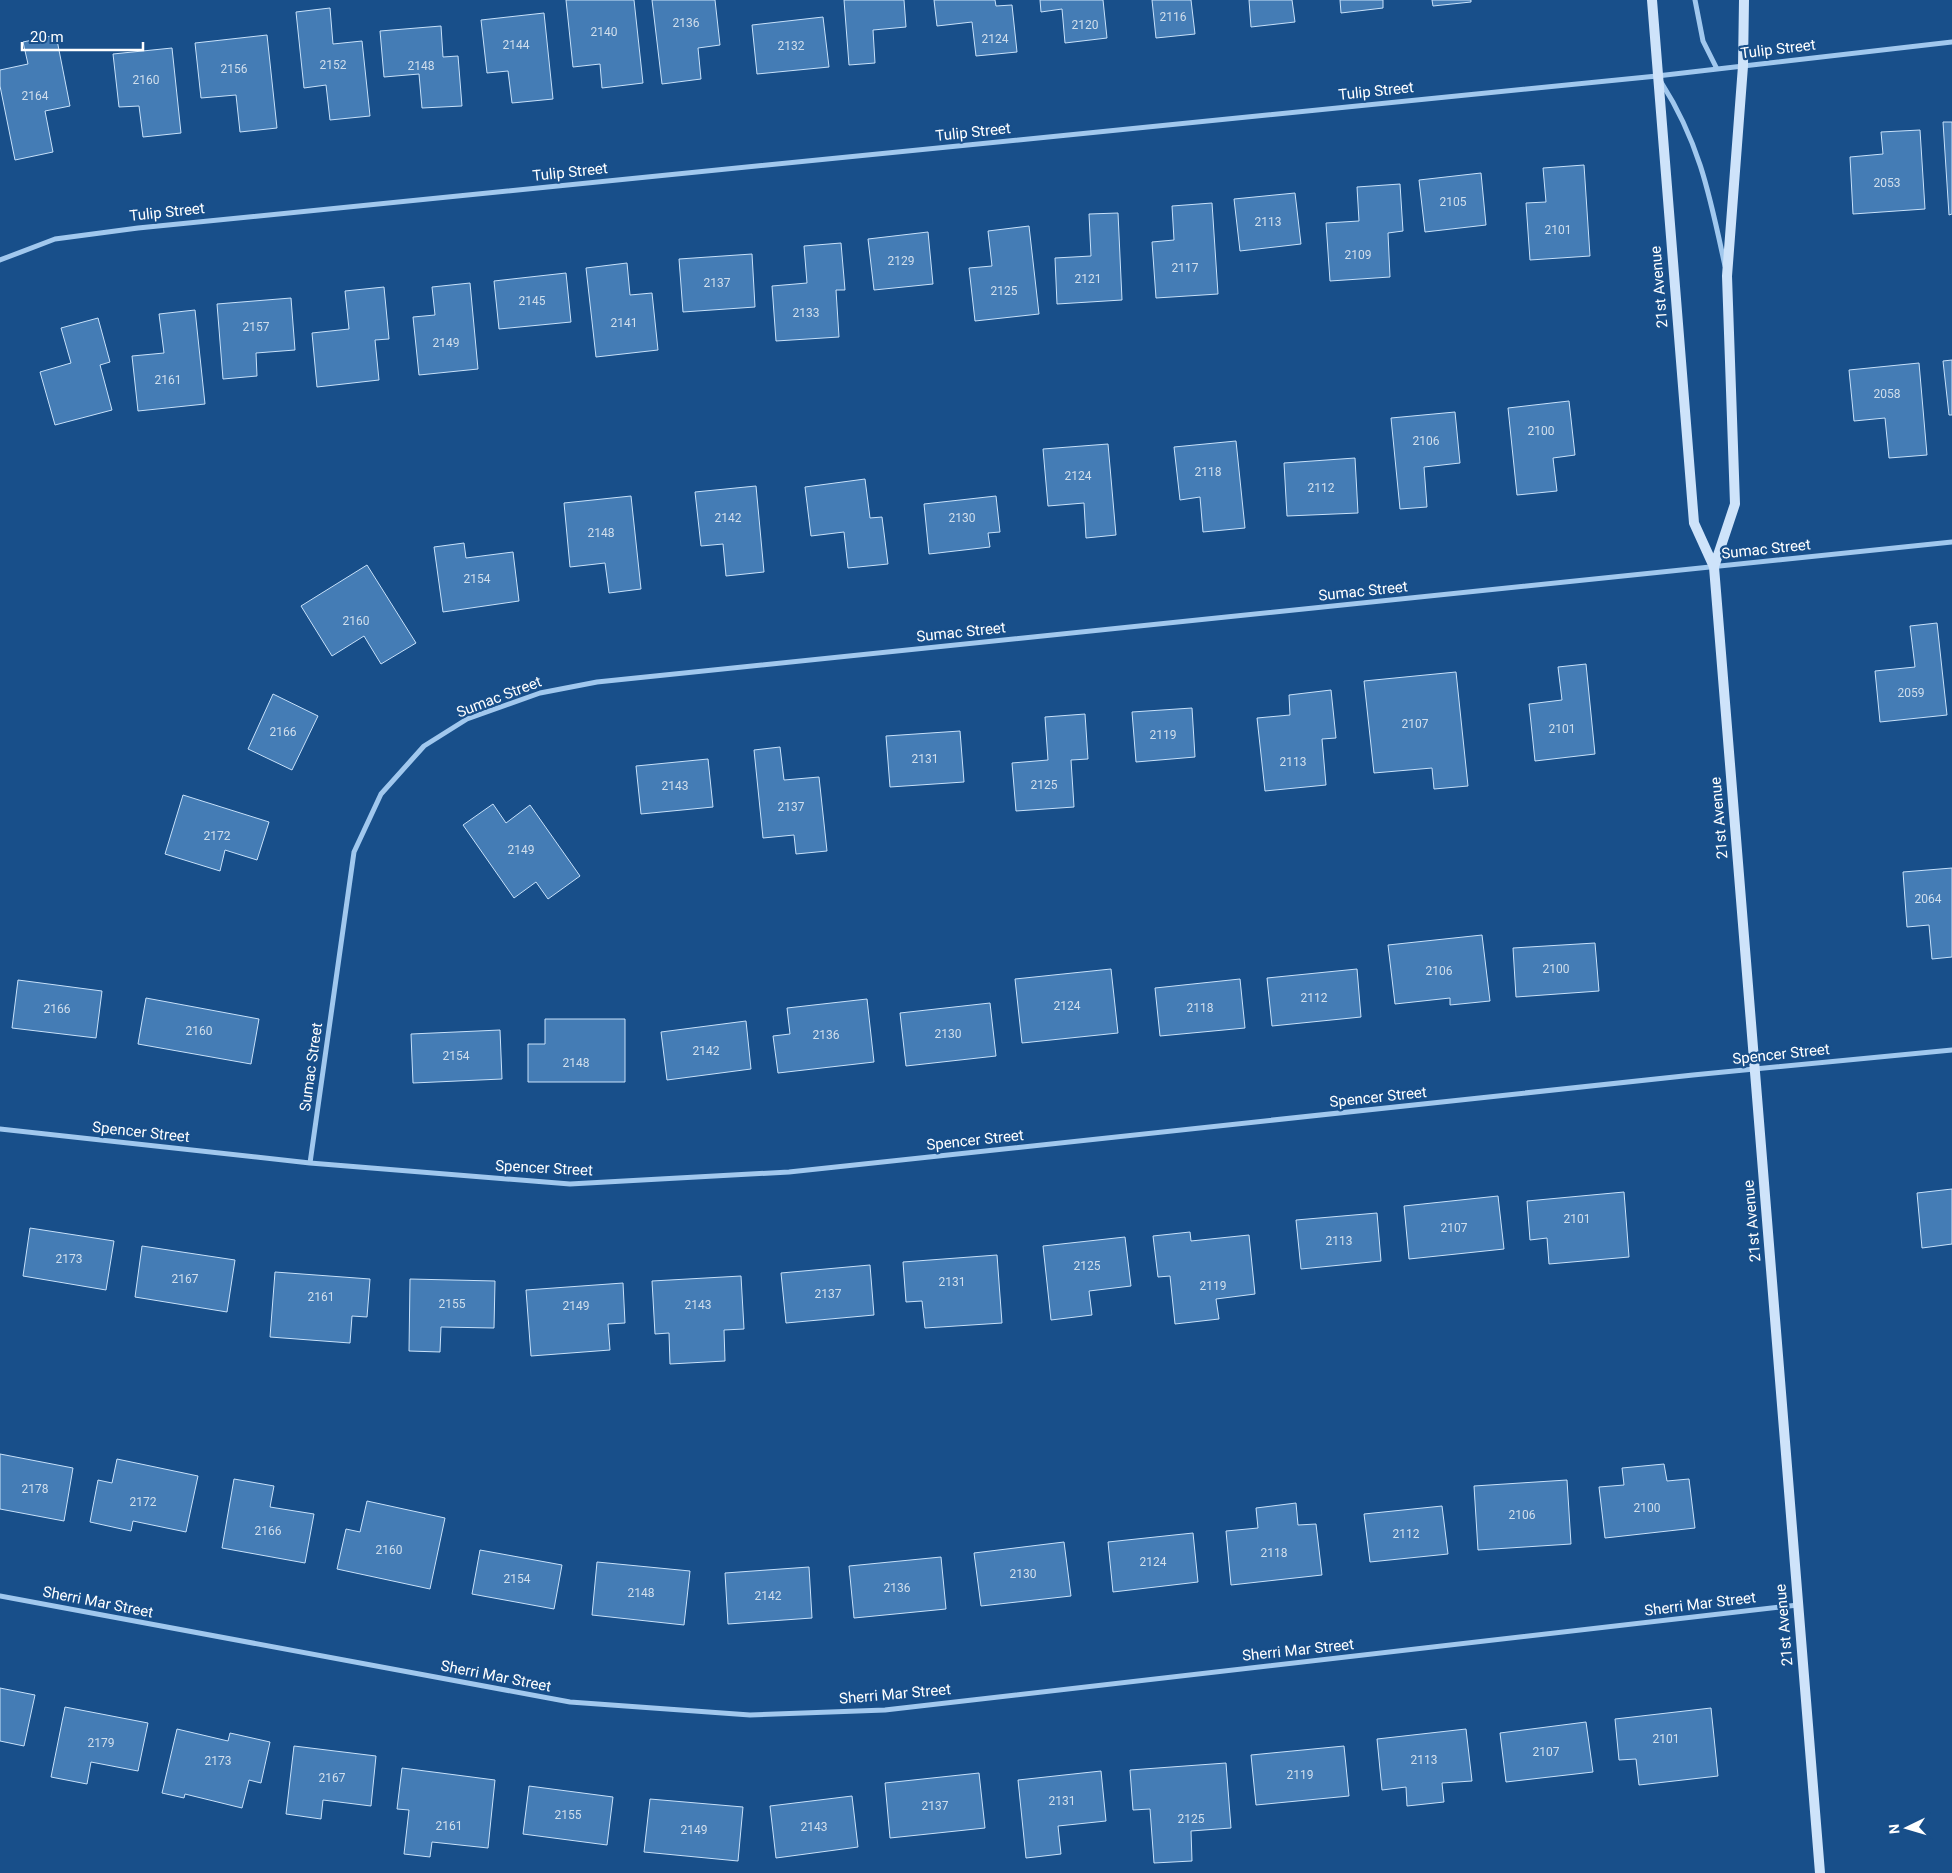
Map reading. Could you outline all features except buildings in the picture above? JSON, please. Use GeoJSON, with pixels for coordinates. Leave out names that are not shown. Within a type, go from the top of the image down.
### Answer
{"type":"FeatureCollection","features":[{"type":"Feature","properties":{"kind":"street","name":"21st Avenue"},"geometry":{"type":"LineString","coordinates":[[1652,0],[1694,523],[1714,567],[1820,1873]]}},
{"type":"Feature","properties":{"kind":"street"},"geometry":{"type":"LineString","coordinates":[[1695,0],[1703,41],[1718,69]]}},
{"type":"Feature","properties":{"kind":"street","name":"21st Avenue"},"geometry":{"type":"LineString","coordinates":[[1714,567],[1735,504],[1727,276],[1743,66],[1744,0]]}},
{"type":"Feature","properties":{"kind":"street","name":"Tulip Street"},"geometry":{"type":"LineString","coordinates":[[0,260],[55,239],[138,228],[1657,76],[1952,42]]}},
{"type":"Feature","properties":{"kind":"street"},"geometry":{"type":"LineString","coordinates":[[1657,76],[1681,112],[1706,178],[1727,276]]}},
{"type":"Feature","properties":{"kind":"street","name":"Sumac Street"},"geometry":{"type":"LineString","coordinates":[[310,1163],[354,852],[381,794],[424,746],[467,719],[540,693],[597,682],[1952,542]]}},
{"type":"Feature","properties":{"kind":"street","name":"Spencer Street"},"geometry":{"type":"LineString","coordinates":[[0,1129],[310,1163],[570,1184],[789,1172],[1754,1069],[1952,1050]]}},
{"type":"Feature","properties":{"kind":"street","name":"Sherri Mar Street"},"geometry":{"type":"LineString","coordinates":[[0,1596],[570,1702],[750,1715],[885,1710],[1798,1605]]}}]}
